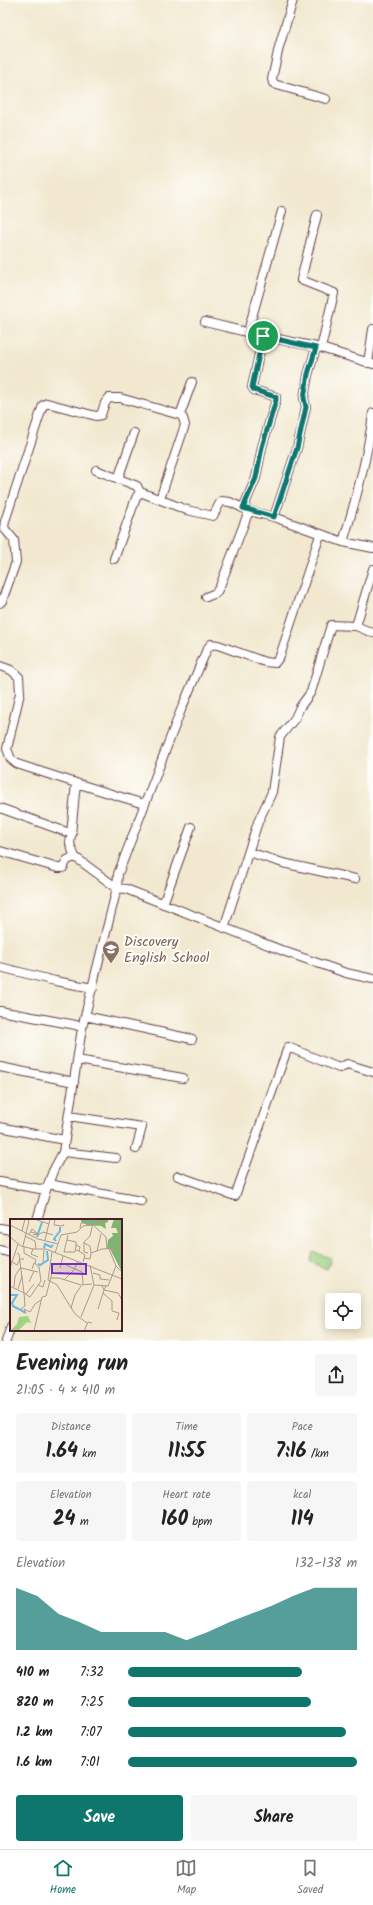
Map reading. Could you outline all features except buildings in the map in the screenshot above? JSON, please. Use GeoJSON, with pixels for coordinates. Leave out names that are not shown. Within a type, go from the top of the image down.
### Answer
{"type":"FeatureCollection","features":[{"type":"Feature","properties":{"kind":"street"},"geometry":{"type":"LineString","coordinates":[[293,0],[279,47],[272,79],[273,83],[326,99]]}},
{"type":"Feature","properties":{"kind":"street"},"geometry":{"type":"LineString","coordinates":[[248,332],[282,211]]}},
{"type":"Feature","properties":{"kind":"street"},"geometry":{"type":"LineString","coordinates":[[274,517],[297,448],[306,407],[304,398],[307,382],[334,293],[301,280],[317,215]]}},
{"type":"Feature","properties":{"kind":"street"},"geometry":{"type":"LineString","coordinates":[[205,322],[318,348],[370,364],[373,329]]}},
{"type":"Feature","properties":{"kind":"street"},"geometry":{"type":"LineString","coordinates":[[206,597],[216,593],[220,586],[256,478],[262,447],[276,400],[276,397],[254,390],[252,387],[263,336]]}},
{"type":"Feature","properties":{"kind":"street"},"geometry":{"type":"LineString","coordinates":[[180,414],[192,382]]}},
{"type":"Feature","properties":{"kind":"street"},"geometry":{"type":"LineString","coordinates":[[0,603],[16,562],[14,540],[4,528],[5,521],[43,405],[47,403],[96,416],[101,415],[105,403],[109,398],[120,398],[180,414],[185,422],[185,425],[160,499]]}},
{"type":"Feature","properties":{"kind":"street"},"geometry":{"type":"LineString","coordinates":[[343,542],[355,504],[369,445],[373,413]]}},
{"type":"Feature","properties":{"kind":"street"},"geometry":{"type":"LineString","coordinates":[[118,479],[134,433]]}},
{"type":"Feature","properties":{"kind":"street"},"geometry":{"type":"LineString","coordinates":[[96,470],[137,486],[140,492],[187,510],[213,516],[221,501],[246,510],[274,517],[320,535],[343,542],[373,548]]}},
{"type":"Feature","properties":{"kind":"street"},"geometry":{"type":"LineString","coordinates":[[114,559],[136,498],[140,492]]}},
{"type":"Feature","properties":{"kind":"street"},"geometry":{"type":"LineString","coordinates":[[37,1219],[47,1187],[63,1152],[82,1028],[117,888],[118,874],[181,710],[207,649],[211,644],[218,645],[265,662],[276,663],[280,656],[299,594],[320,535]]}},
{"type":"Feature","properties":{"kind":"street"},"geometry":{"type":"LineString","coordinates":[[356,626],[373,569]]}},
{"type":"Feature","properties":{"kind":"street"},"geometry":{"type":"LineString","coordinates":[[224,928],[250,852],[258,822],[272,792],[280,737],[295,718],[300,707],[311,692],[328,631],[331,626],[356,626],[373,634]]}},
{"type":"Feature","properties":{"kind":"street"},"geometry":{"type":"LineString","coordinates":[[0,666],[11,670],[19,677],[20,693],[7,749],[10,759],[17,764],[144,804]]}},
{"type":"Feature","properties":{"kind":"street"},"geometry":{"type":"LineString","coordinates":[[76,783],[70,844],[75,857],[117,888],[126,889],[286,952],[346,973],[373,979]]}},
{"type":"Feature","properties":{"kind":"street"},"geometry":{"type":"LineString","coordinates":[[0,808],[72,834]]}},
{"type":"Feature","properties":{"kind":"street"},"geometry":{"type":"LineString","coordinates":[[163,904],[191,827]]}},
{"type":"Feature","properties":{"kind":"street"},"geometry":{"type":"LineString","coordinates":[[0,851],[58,868],[63,868],[66,860],[75,857]]}},
{"type":"Feature","properties":{"kind":"street"},"geometry":{"type":"LineString","coordinates":[[250,852],[283,863],[355,879]]}},
{"type":"Feature","properties":{"kind":"street"},"geometry":{"type":"LineString","coordinates":[[0,967],[55,981],[93,988]]}},
{"type":"Feature","properties":{"kind":"street"},"geometry":{"type":"LineString","coordinates":[[0,1011],[76,1025],[82,1028]]}},
{"type":"Feature","properties":{"kind":"street"},"geometry":{"type":"LineString","coordinates":[[85,1016],[192,1039]]}},
{"type":"Feature","properties":{"kind":"street"},"geometry":{"type":"LineString","coordinates":[[178,1176],[235,1196],[288,1047],[339,1068],[347,1064],[373,1072]]}},
{"type":"Feature","properties":{"kind":"street"},"geometry":{"type":"LineString","coordinates":[[77,1060],[183,1078]]}},
{"type":"Feature","properties":{"kind":"street"},"geometry":{"type":"LineString","coordinates":[[0,1067],[74,1082]]}},
{"type":"Feature","properties":{"kind":"street"},"geometry":{"type":"LineString","coordinates":[[69,1116],[142,1127],[136,1149]]}},
{"type":"Feature","properties":{"kind":"street"},"geometry":{"type":"LineString","coordinates":[[0,1126],[64,1140]]}},
{"type":"Feature","properties":{"kind":"street"},"geometry":{"type":"LineString","coordinates":[[63,1152],[116,1158]]}},
{"type":"Feature","properties":{"kind":"street"},"geometry":{"type":"LineString","coordinates":[[0,1182],[47,1187],[141,1201]]}},
{"type":"Feature","properties":{"kind":"street"},"geometry":{"type":"LineString","coordinates":[[0,1228],[10,1230]]}},
{"type":"Feature","properties":{"kind":"street"},"geometry":{"type":"LineString","coordinates":[[0,1250],[10,1253]]}},
{"type":"Feature","properties":{"kind":"street"},"geometry":{"type":"LineString","coordinates":[[6,1341],[10,1329]]}},
{"type":"Feature","properties":{"kind":"green space"},"geometry":{"type":"Polygon","coordinates":[[[313,1252],[331,1258],[327,1269],[310,1262],[313,1252]]]}},
{"type":"Feature","properties":{"kind":"place","name":"Discovery English School"},"geometry":{"type":"Point","coordinates":[111,964]}},
{"type":"Feature","properties":{"kind":"route"},"geometry":{"type":"LineString","coordinates":[[263,336],[316,348],[308,374],[304,398],[306,407],[297,448],[274,517],[249,511],[243,508],[256,478],[262,447],[276,400],[276,397],[254,390],[252,387],[263,336]]}}]}
